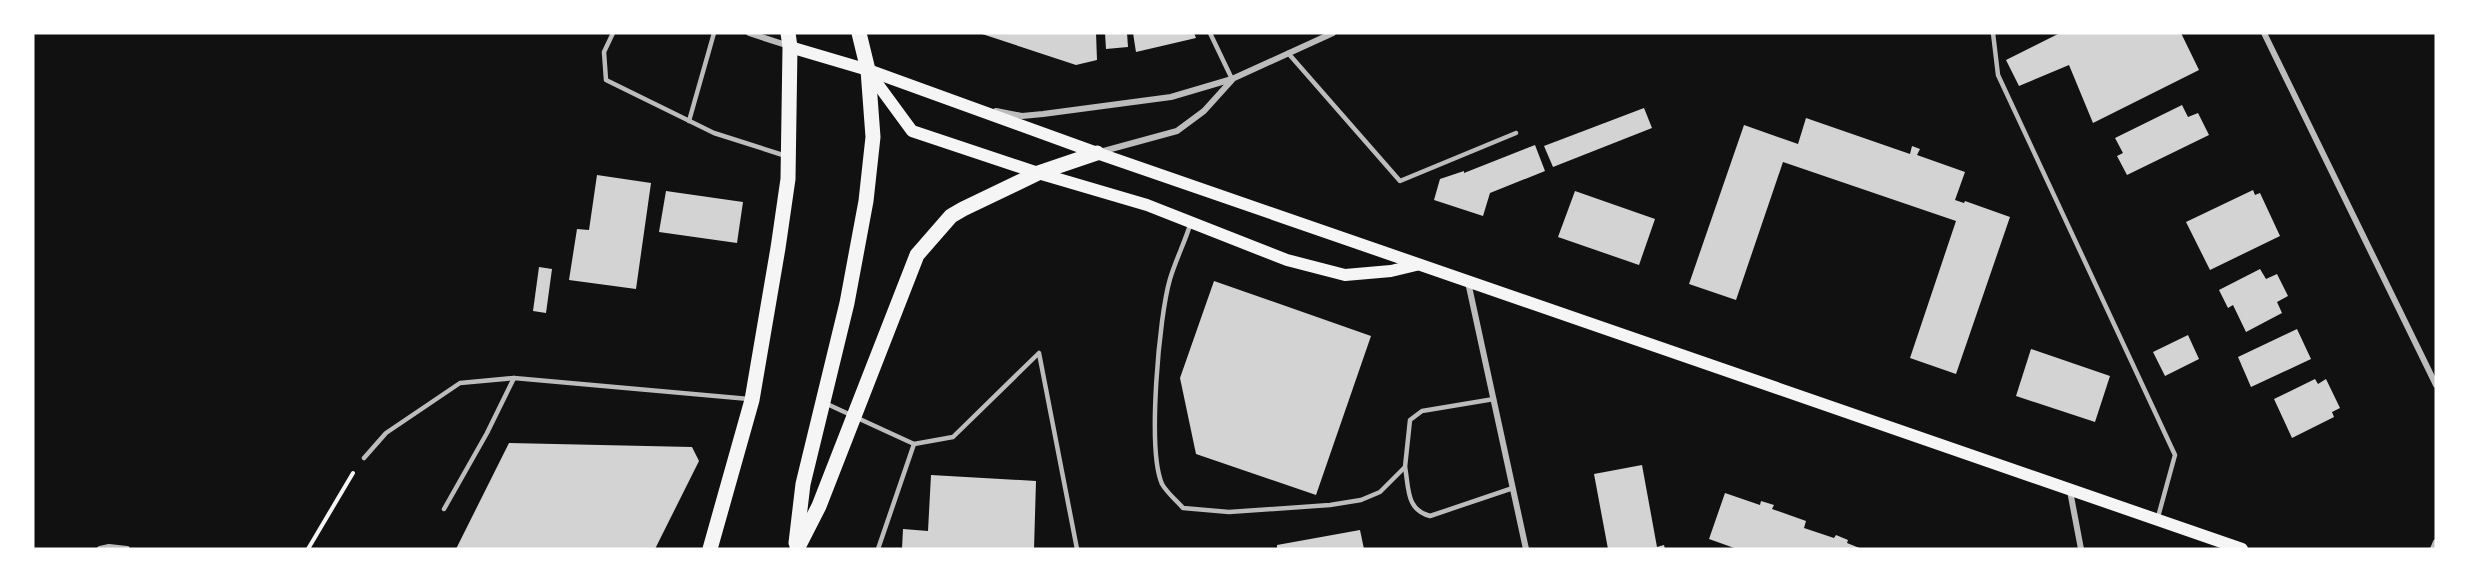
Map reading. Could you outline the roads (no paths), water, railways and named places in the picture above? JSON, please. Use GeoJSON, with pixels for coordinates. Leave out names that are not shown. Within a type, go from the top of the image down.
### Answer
{"type":"FeatureCollection","features":[{"type":"Feature","properties":{"kind":"main road"},"geometry":{"type":"LineString","coordinates":[[796,549],[803,484],[847,303],[866,201],[873,137],[868,70],[860,33]]}},
{"type":"Feature","properties":{"kind":"main road"},"geometry":{"type":"LineString","coordinates":[[710,549],[752,400],[788,179],[789,40],[1097,153],[2242,549]]}},
{"type":"Feature","properties":{"kind":"main road"},"geometry":{"type":"LineString","coordinates":[[868,70],[912,131],[1038,173],[1147,205],[1287,260],[1345,275],[1391,271],[1418,264]]}},
{"type":"Feature","properties":{"kind":"main road"},"geometry":{"type":"LineString","coordinates":[[796,549],[819,506],[917,255],[951,216],[975,202],[1038,173],[1097,153]]}},
{"type":"Feature","properties":{"kind":"street"},"geometry":{"type":"LineString","coordinates":[[749,33],[789,40]]}},
{"type":"Feature","properties":{"kind":"street"},"geometry":{"type":"LineString","coordinates":[[966,106],[1022,116],[1064,113],[1171,97],[1232,79],[1333,33]]}},
{"type":"Feature","properties":{"kind":"street"},"geometry":{"type":"LineString","coordinates":[[2264,33],[2436,385]]}},
{"type":"Feature","properties":{"kind":"street"},"geometry":{"type":"LineString","coordinates":[[1097,153],[1177,131],[1204,111],[1232,79]]}},
{"type":"Feature","properties":{"kind":"street"},"geometry":{"type":"LineString","coordinates":[[1468,282],[1526,549]]}},
{"type":"Feature","properties":{"kind":"street"},"geometry":{"type":"LineString","coordinates":[[2070,490],[2081,549]]}},
{"type":"Feature","properties":{"kind":"street"},"geometry":{"type":"LineString","coordinates":[[2433,549],[2436,542]]}},
{"type":"Feature","properties":{"kind":"street"},"geometry":{"type":"LineString","coordinates":[[100,549],[109,547],[127,549]]}},
{"type":"Feature","properties":{"kind":"lane"},"geometry":{"type":"LineString","coordinates":[[614,33],[604,52],[606,80],[714,133],[788,157]]}},
{"type":"Feature","properties":{"kind":"lane"},"geometry":{"type":"LineString","coordinates":[[688,121],[714,33]]}},
{"type":"Feature","properties":{"kind":"lane"},"geometry":{"type":"LineString","coordinates":[[1210,33],[1232,79]]}},
{"type":"Feature","properties":{"kind":"lane"},"geometry":{"type":"LineString","coordinates":[[1993,33],[1998,75],[2175,455],[2157,520]]}},
{"type":"Feature","properties":{"kind":"lane"},"geometry":{"type":"LineString","coordinates":[[1288,53],[1400,181],[1516,133]]}},
{"type":"Feature","properties":{"kind":"lane"},"geometry":{"type":"LineString","coordinates":[[1191,222],[1183,249],[1170,279],[1157,365],[1156,460],[1163,485],[1183,508],[1229,512],[1330,505],[1361,500],[1380,492],[1405,467]]}},
{"type":"Feature","properties":{"kind":"lane"},"geometry":{"type":"LineString","coordinates":[[823,402],[914,444],[953,437],[1040,353],[1077,549]]}},
{"type":"Feature","properties":{"kind":"lane"},"geometry":{"type":"LineString","coordinates":[[364,458],[386,433],[460,383],[514,378],[752,400]]}},
{"type":"Feature","properties":{"kind":"lane"},"geometry":{"type":"LineString","coordinates":[[444,509],[487,433],[514,378]]}},
{"type":"Feature","properties":{"kind":"lane"},"geometry":{"type":"LineString","coordinates":[[1494,399],[1422,411],[1410,420],[1405,467],[1413,507],[1419,513],[1430,516],[1513,488]]}},
{"type":"Feature","properties":{"kind":"lane"},"geometry":{"type":"LineString","coordinates":[[878,549],[914,444]]}}]}
